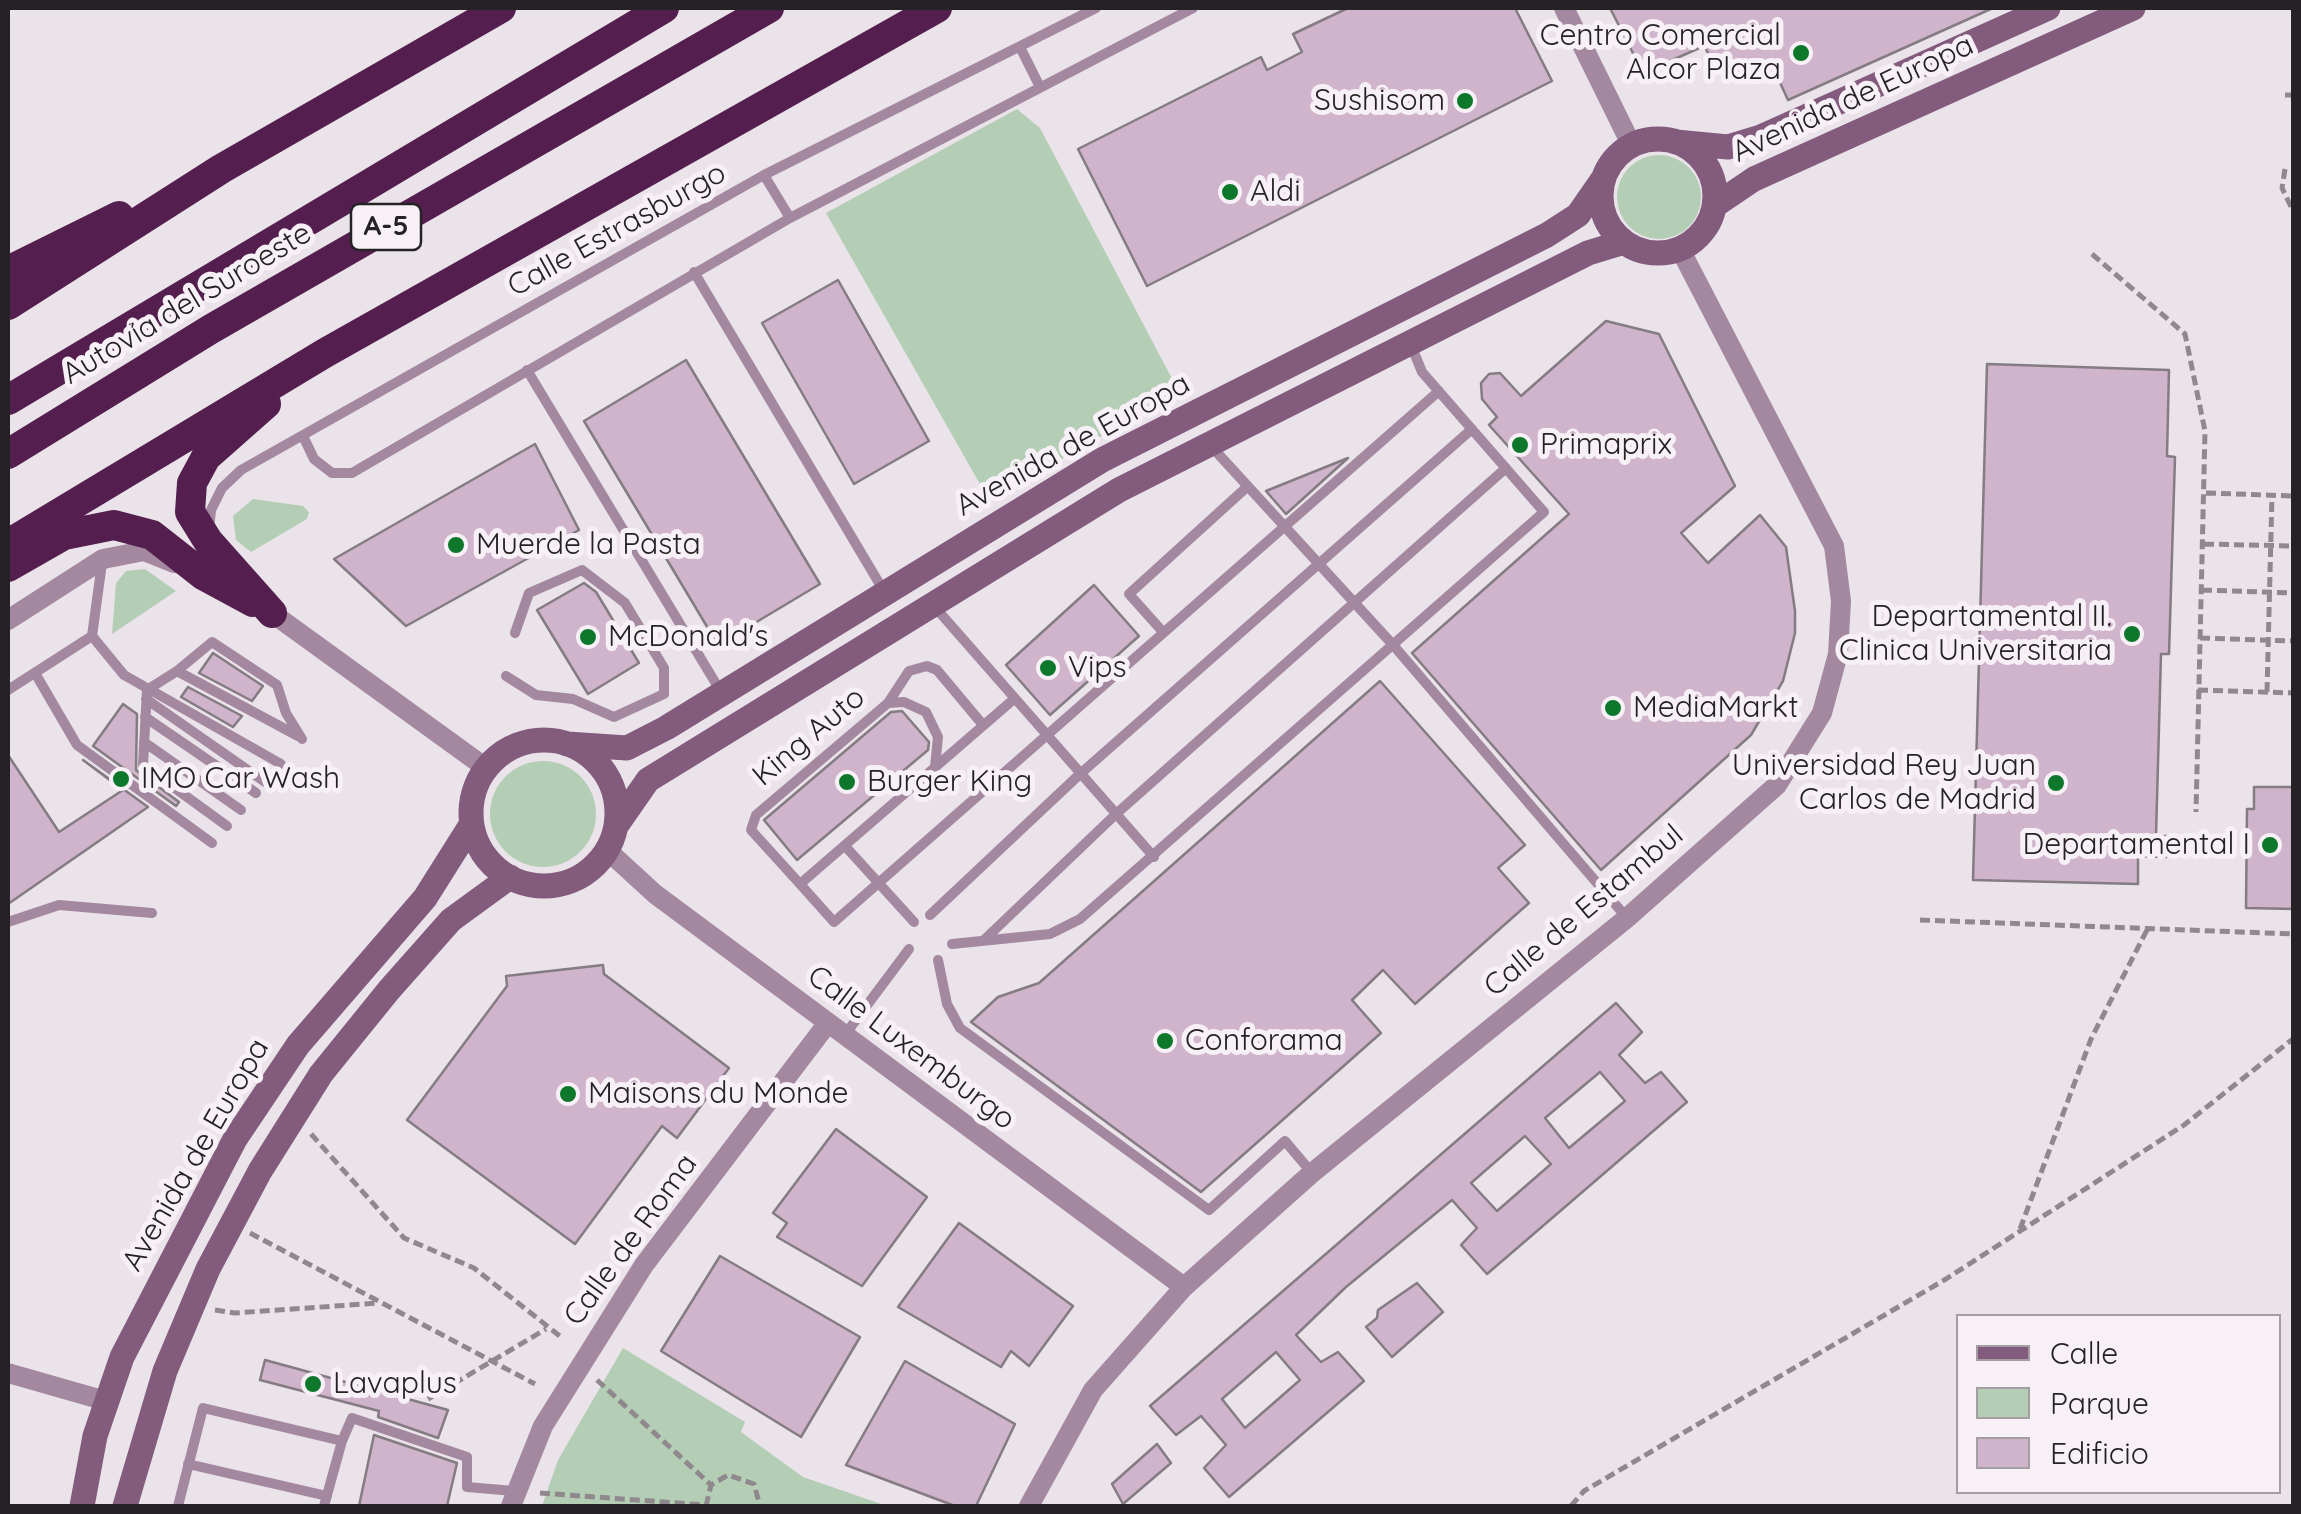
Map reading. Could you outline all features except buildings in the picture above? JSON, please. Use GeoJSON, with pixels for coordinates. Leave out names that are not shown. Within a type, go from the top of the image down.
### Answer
{"type":"FeatureCollection","features":[{"type":"Feature","properties":{"kind":"highway"},"geometry":{"type":"LineString","coordinates":[[8,305],[222,169],[501,8]]}},
{"type":"Feature","properties":{"kind":"highway","name":"Autovía del Suroeste"},"geometry":{"type":"LineString","coordinates":[[8,400],[664,8]]}},
{"type":"Feature","properties":{"kind":"highway","name":"Autovía del Suroeste"},"geometry":{"type":"LineString","coordinates":[[8,454],[211,328],[769,8]]}},
{"type":"Feature","properties":{"kind":"highway"},"geometry":{"type":"LineString","coordinates":[[8,544],[325,352],[936,8]]}},
{"type":"Feature","properties":{"kind":"highway"},"geometry":{"type":"LineString","coordinates":[[8,271],[222,169]]}},
{"type":"Feature","properties":{"kind":"highway"},"geometry":{"type":"LineString","coordinates":[[272,612],[208,541],[190,512],[192,483],[206,457],[325,352]]}},
{"type":"Feature","properties":{"kind":"highway"},"geometry":{"type":"LineString","coordinates":[[8,567],[64,535],[114,525],[152,535],[203,575],[272,612]]}},
{"type":"Feature","properties":{"kind":"street"},"geometry":{"type":"LineString","coordinates":[[1564,8],[1632,146]]}},
{"type":"Feature","properties":{"kind":"street","name":"Avenida de Europa"},"geometry":{"type":"LineString","coordinates":[[1676,142],[1728,146],[1761,137],[2048,8]]}},
{"type":"Feature","properties":{"kind":"street","name":"Avenida de Europa"},"geometry":{"type":"LineString","coordinates":[[1714,206],[1754,179],[2132,8]]}},
{"type":"Feature","properties":{"kind":"street"},"geometry":{"type":"LineString","coordinates":[[1646,140],[1676,142],[1690,149],[1711,174],[1714,206],[1696,239],[1680,249],[1642,251],[1624,242],[1604,214],[1603,179],[1610,166],[1632,146],[1646,140]]}},
{"type":"Feature","properties":{"kind":"street","name":"Avenida de Europa"},"geometry":{"type":"LineString","coordinates":[[567,744],[627,748],[1102,460],[1548,235],[1578,215],[1603,179]]}},
{"type":"Feature","properties":{"kind":"street","name":"Avenida de Europa"},"geometry":{"type":"LineString","coordinates":[[611,838],[648,780],[1120,490],[1588,253],[1624,242]]}},
{"type":"Feature","properties":{"kind":"street","name":"Calle de Estambul"},"geometry":{"type":"LineString","coordinates":[[1029,1506],[1092,1390],[1184,1288],[1312,1173],[1627,918],[1777,785],[1822,713],[1838,654],[1841,601],[1834,546],[1706,292],[1680,249]]}},
{"type":"Feature","properties":{"kind":"street"},"geometry":{"type":"LineString","coordinates":[[8,620],[102,558],[144,551],[203,575]]}},
{"type":"Feature","properties":{"kind":"street"},"geometry":{"type":"LineString","coordinates":[[272,612],[486,768]]}},
{"type":"Feature","properties":{"kind":"street"},"geometry":{"type":"LineString","coordinates":[[522,743],[567,744],[601,768],[612,785],[611,838],[593,867],[553,885],[531,885],[510,877],[485,857],[471,826],[474,792],[486,768],[522,743]]}},
{"type":"Feature","properties":{"kind":"street","name":"Avenida de Europa"},"geometry":{"type":"LineString","coordinates":[[82,1506],[106,1400],[166,1265],[255,1108],[346,985],[425,898],[471,826]]}},
{"type":"Feature","properties":{"kind":"street","name":"Calle Luxemburgo"},"geometry":{"type":"LineString","coordinates":[[611,838],[655,894],[1184,1288]]}},
{"type":"Feature","properties":{"kind":"street"},"geometry":{"type":"LineString","coordinates":[[125,1506],[165,1370],[208,1269],[260,1170],[322,1074],[389,990],[452,920],[510,877]]}},
{"type":"Feature","properties":{"kind":"street","name":"Calle de Roma"},"geometry":{"type":"LineString","coordinates":[[513,1499],[543,1426],[644,1265],[836,1030]]}},
{"type":"Feature","properties":{"kind":"street"},"geometry":{"type":"LineString","coordinates":[[8,1373],[106,1400]]}},
{"type":"Feature","properties":{"kind":"lane","name":"Calle Estrasburgo"},"geometry":{"type":"LineString","coordinates":[[208,541],[211,510],[222,488],[241,470],[764,175],[1096,8]]}},
{"type":"Feature","properties":{"kind":"lane"},"geometry":{"type":"LineString","coordinates":[[303,436],[314,459],[332,473],[352,473],[790,218],[1193,8]]}},
{"type":"Feature","properties":{"kind":"lane"},"geometry":{"type":"LineString","coordinates":[[1020,47],[1039,85]]}},
{"type":"Feature","properties":{"kind":"lane"},"geometry":{"type":"LineString","coordinates":[[764,175],[790,218]]}},
{"type":"Feature","properties":{"kind":"lane"},"geometry":{"type":"LineString","coordinates":[[694,272],[884,593]]}},
{"type":"Feature","properties":{"kind":"lane"},"geometry":{"type":"LineString","coordinates":[[952,944],[1050,934],[1080,919],[1544,512],[1419,368],[1410,342]]}},
{"type":"Feature","properties":{"kind":"lane"},"geometry":{"type":"LineString","coordinates":[[527,370],[722,693]]}},
{"type":"Feature","properties":{"kind":"lane"},"geometry":{"type":"LineString","coordinates":[[1014,698],[800,884],[834,922],[1439,392]]}},
{"type":"Feature","properties":{"kind":"lane"},"geometry":{"type":"LineString","coordinates":[[930,916],[1080,774],[1472,429]]}},
{"type":"Feature","properties":{"kind":"lane"},"geometry":{"type":"LineString","coordinates":[[1210,444],[1394,646],[1627,918]]}},
{"type":"Feature","properties":{"kind":"lane"},"geometry":{"type":"LineString","coordinates":[[983,941],[1116,814],[1506,468]]}},
{"type":"Feature","properties":{"kind":"lane"},"geometry":{"type":"LineString","coordinates":[[1163,632],[1130,594],[1248,486]]}},
{"type":"Feature","properties":{"kind":"lane"},"geometry":{"type":"LineString","coordinates":[[102,558],[92,636],[124,675],[146,694],[265,782]]}},
{"type":"Feature","properties":{"kind":"lane"},"geometry":{"type":"LineString","coordinates":[[506,676],[536,695],[573,699],[614,717],[664,694],[664,668],[626,603],[582,570],[529,594],[515,633]]}},
{"type":"Feature","properties":{"kind":"lane"},"geometry":{"type":"LineString","coordinates":[[934,606],[1154,857]]}},
{"type":"Feature","properties":{"kind":"lane"},"geometry":{"type":"LineString","coordinates":[[8,690],[92,636]]}},
{"type":"Feature","properties":{"kind":"lane"},"geometry":{"type":"LineString","coordinates":[[146,694],[212,642],[277,685],[286,713],[302,739],[177,670]]}},
{"type":"Feature","properties":{"kind":"lane"},"geometry":{"type":"LineString","coordinates":[[888,704],[910,671],[927,666],[937,670],[983,725]]}},
{"type":"Feature","properties":{"kind":"lane"},"geometry":{"type":"LineString","coordinates":[[35,672],[77,745],[212,843]]}},
{"type":"Feature","properties":{"kind":"lane"},"geometry":{"type":"LineString","coordinates":[[146,694],[143,766],[227,826]]}},
{"type":"Feature","properties":{"kind":"lane"},"geometry":{"type":"LineString","coordinates":[[146,694],[281,764]]}},
{"type":"Feature","properties":{"kind":"lane","name":"King Auto"},"geometry":{"type":"LineString","coordinates":[[800,884],[750,830],[756,814],[888,704],[904,702],[926,712],[938,737],[935,768]]}},
{"type":"Feature","properties":{"kind":"lane"},"geometry":{"type":"LineString","coordinates":[[146,717],[256,793]]}},
{"type":"Feature","properties":{"kind":"lane"},"geometry":{"type":"LineString","coordinates":[[144,742],[241,810]]}},
{"type":"Feature","properties":{"kind":"lane"},"geometry":{"type":"LineString","coordinates":[[845,846],[914,922]]}},
{"type":"Feature","properties":{"kind":"lane"},"geometry":{"type":"LineString","coordinates":[[8,922],[58,905],[152,913]]}},
{"type":"Feature","properties":{"kind":"lane"},"geometry":{"type":"LineString","coordinates":[[836,1030],[909,949]]}},
{"type":"Feature","properties":{"kind":"lane"},"geometry":{"type":"LineString","coordinates":[[938,960],[947,1004],[960,1028],[1210,1210],[1285,1141],[1312,1173]]}},
{"type":"Feature","properties":{"kind":"lane"},"geometry":{"type":"LineString","coordinates":[[178,1506],[202,1408],[342,1441]]}},
{"type":"Feature","properties":{"kind":"lane"},"geometry":{"type":"LineString","coordinates":[[188,1464],[326,1501],[352,1418],[467,1456],[467,1486],[513,1499]]}},
{"type":"Feature","properties":{"kind":"path"},"geometry":{"type":"LineString","coordinates":[[2285,94],[2294,95]]}},
{"type":"Feature","properties":{"kind":"path"},"geometry":{"type":"LineString","coordinates":[[2285,169],[2282,188],[2294,212]]}},
{"type":"Feature","properties":{"kind":"path"},"geometry":{"type":"LineString","coordinates":[[2092,254],[2185,334],[2205,431],[2196,812]]}},
{"type":"Feature","properties":{"kind":"path"},"geometry":{"type":"LineString","coordinates":[[2206,493],[2294,496]]}},
{"type":"Feature","properties":{"kind":"path"},"geometry":{"type":"LineString","coordinates":[[2267,692],[2272,495]]}},
{"type":"Feature","properties":{"kind":"path"},"geometry":{"type":"LineString","coordinates":[[2204,544],[2294,546]]}},
{"type":"Feature","properties":{"kind":"path"},"geometry":{"type":"LineString","coordinates":[[2202,590],[2294,594]]}},
{"type":"Feature","properties":{"kind":"path"},"geometry":{"type":"LineString","coordinates":[[2200,638],[2294,641]]}},
{"type":"Feature","properties":{"kind":"path"},"geometry":{"type":"LineString","coordinates":[[2198,690],[2294,693]]}},
{"type":"Feature","properties":{"kind":"path"},"geometry":{"type":"LineString","coordinates":[[1920,920],[2294,934]]}},
{"type":"Feature","properties":{"kind":"path"},"geometry":{"type":"LineString","coordinates":[[2019,1232],[2091,1039],[2148,928]]}},
{"type":"Feature","properties":{"kind":"path"},"geometry":{"type":"LineString","coordinates":[[1571,1506],[1584,1490],[2019,1232],[2184,1125],[2294,1038]]}},
{"type":"Feature","properties":{"kind":"path"},"geometry":{"type":"LineString","coordinates":[[308,1131],[404,1238],[474,1268],[546,1329],[561,1337]]}},
{"type":"Feature","properties":{"kind":"path"},"geometry":{"type":"LineString","coordinates":[[246,1231],[535,1384]]}},
{"type":"Feature","properties":{"kind":"path"},"geometry":{"type":"LineString","coordinates":[[207,1308],[235,1313],[382,1303]]}},
{"type":"Feature","properties":{"kind":"path"},"geometry":{"type":"LineString","coordinates":[[428,1399],[546,1329]]}},
{"type":"Feature","properties":{"kind":"path"},"geometry":{"type":"LineString","coordinates":[[597,1380],[712,1484]]}},
{"type":"Feature","properties":{"kind":"path"},"geometry":{"type":"LineString","coordinates":[[540,1493],[706,1506],[712,1484],[728,1475],[746,1478],[759,1492],[760,1506]]}},
{"type":"Feature","properties":{"kind":"green space"},"geometry":{"type":"Polygon","coordinates":[[[1017,109],[1040,128],[1179,392],[989,500],[826,213],[1017,109]]]}},
{"type":"Feature","properties":{"kind":"green space"},"geometry":{"type":"Polygon","coordinates":[[[1659,155],[1675,158],[1689,167],[1698,181],[1698,213],[1689,227],[1675,236],[1659,239],[1643,236],[1629,227],[1620,213],[1617,197],[1620,181],[1629,167],[1643,158],[1659,155]]]}},
{"type":"Feature","properties":{"kind":"green space"},"geometry":{"type":"Polygon","coordinates":[[[253,499],[303,506],[309,512],[307,519],[251,552],[236,540],[233,516],[253,499]]]}},
{"type":"Feature","properties":{"kind":"green space"},"geometry":{"type":"Polygon","coordinates":[[[145,569],[176,591],[112,634],[116,583],[126,571],[145,569]]]}},
{"type":"Feature","properties":{"kind":"green space"},"geometry":{"type":"Polygon","coordinates":[[[543,761],[563,765],[581,776],[592,794],[596,814],[592,834],[581,852],[563,863],[543,867],[523,863],[505,852],[494,834],[490,814],[494,794],[505,776],[523,765],[543,761]]]}},
{"type":"Feature","properties":{"kind":"green space"},"geometry":{"type":"Polygon","coordinates":[[[623,1348],[745,1422],[741,1432],[803,1477],[887,1506],[542,1506],[558,1460],[623,1348]]]}},
{"type":"Feature","properties":{"kind":"place","name":"Centro Comercial Alcor Plaza"},"geometry":{"type":"Point","coordinates":[1801,53]}},
{"type":"Feature","properties":{"kind":"place","name":"Sushisom"},"geometry":{"type":"Point","coordinates":[1465,101]}},
{"type":"Feature","properties":{"kind":"place","name":"Aldi"},"geometry":{"type":"Point","coordinates":[1230,192]}},
{"type":"Feature","properties":{"kind":"place","name":"Primaprix"},"geometry":{"type":"Point","coordinates":[1520,445]}},
{"type":"Feature","properties":{"kind":"place","name":"Muerde la Pasta"},"geometry":{"type":"Point","coordinates":[456,545]}},
{"type":"Feature","properties":{"kind":"place","name":"Departamental II. Clinica Universitaria"},"geometry":{"type":"Point","coordinates":[2132,634]}},
{"type":"Feature","properties":{"kind":"place","name":"McDonald's"},"geometry":{"type":"Point","coordinates":[588,637]}},
{"type":"Feature","properties":{"kind":"place","name":"Vips"},"geometry":{"type":"Point","coordinates":[1048,668]}},
{"type":"Feature","properties":{"kind":"place","name":"MediaMarkt"},"geometry":{"type":"Point","coordinates":[1613,708]}},
{"type":"Feature","properties":{"kind":"place","name":"IMO Car Wash"},"geometry":{"type":"Point","coordinates":[121,779]}},
{"type":"Feature","properties":{"kind":"place","name":"Burger King"},"geometry":{"type":"Point","coordinates":[847,782]}},
{"type":"Feature","properties":{"kind":"place","name":"Universidad Rey Juan Carlos de Madrid"},"geometry":{"type":"Point","coordinates":[2056,783]}},
{"type":"Feature","properties":{"kind":"place","name":"Departamental I"},"geometry":{"type":"Point","coordinates":[2270,845]}},
{"type":"Feature","properties":{"kind":"place","name":"Conforama"},"geometry":{"type":"Point","coordinates":[1165,1041]}},
{"type":"Feature","properties":{"kind":"place","name":"Maisons du Monde"},"geometry":{"type":"Point","coordinates":[568,1094]}},
{"type":"Feature","properties":{"kind":"place","name":"Lavaplus"},"geometry":{"type":"Point","coordinates":[313,1384]}}]}
